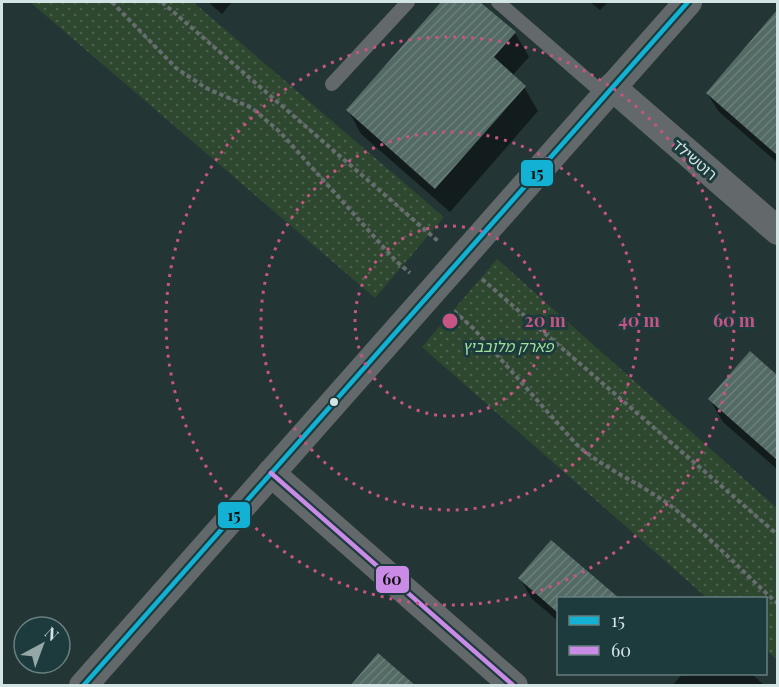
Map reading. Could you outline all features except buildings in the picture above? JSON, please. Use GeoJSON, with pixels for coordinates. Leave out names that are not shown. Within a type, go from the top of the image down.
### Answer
{"type":"FeatureCollection","features":[{"type":"Feature","properties":{"kind":"street"},"geometry":{"type":"LineString","coordinates":[[83,686],[688,2]]}},
{"type":"Feature","properties":{"kind":"street","name":"רוטשילד"},"geometry":{"type":"LineString","coordinates":[[608,91],[777,231]]}},
{"type":"Feature","properties":{"kind":"street"},"geometry":{"type":"LineString","coordinates":[[271,472],[514,686]]}},
{"type":"Feature","properties":{"kind":"lane"},"geometry":{"type":"LineString","coordinates":[[333,84],[408,2]]}},
{"type":"Feature","properties":{"kind":"lane"},"geometry":{"type":"LineString","coordinates":[[498,2],[608,91]]}},
{"type":"Feature","properties":{"kind":"green space"},"geometry":{"type":"Polygon","coordinates":[[[30,2],[193,2],[444,217],[375,298],[30,2]]]}},
{"type":"Feature","properties":{"kind":"green space","name":"פארק מלובביץ"},"geometry":{"type":"Polygon","coordinates":[[[497,259],[777,508],[777,660],[767,651],[767,597],[706,597],[422,347],[497,259]]]}},
{"type":"Feature","properties":{"kind":"transit line","name":"15"},"geometry":{"type":"LineString","coordinates":[[83,686],[688,2]]}},
{"type":"Feature","properties":{"kind":"transit line","name":"60"},"geometry":{"type":"LineString","coordinates":[[271,473],[514,686]]}}]}
